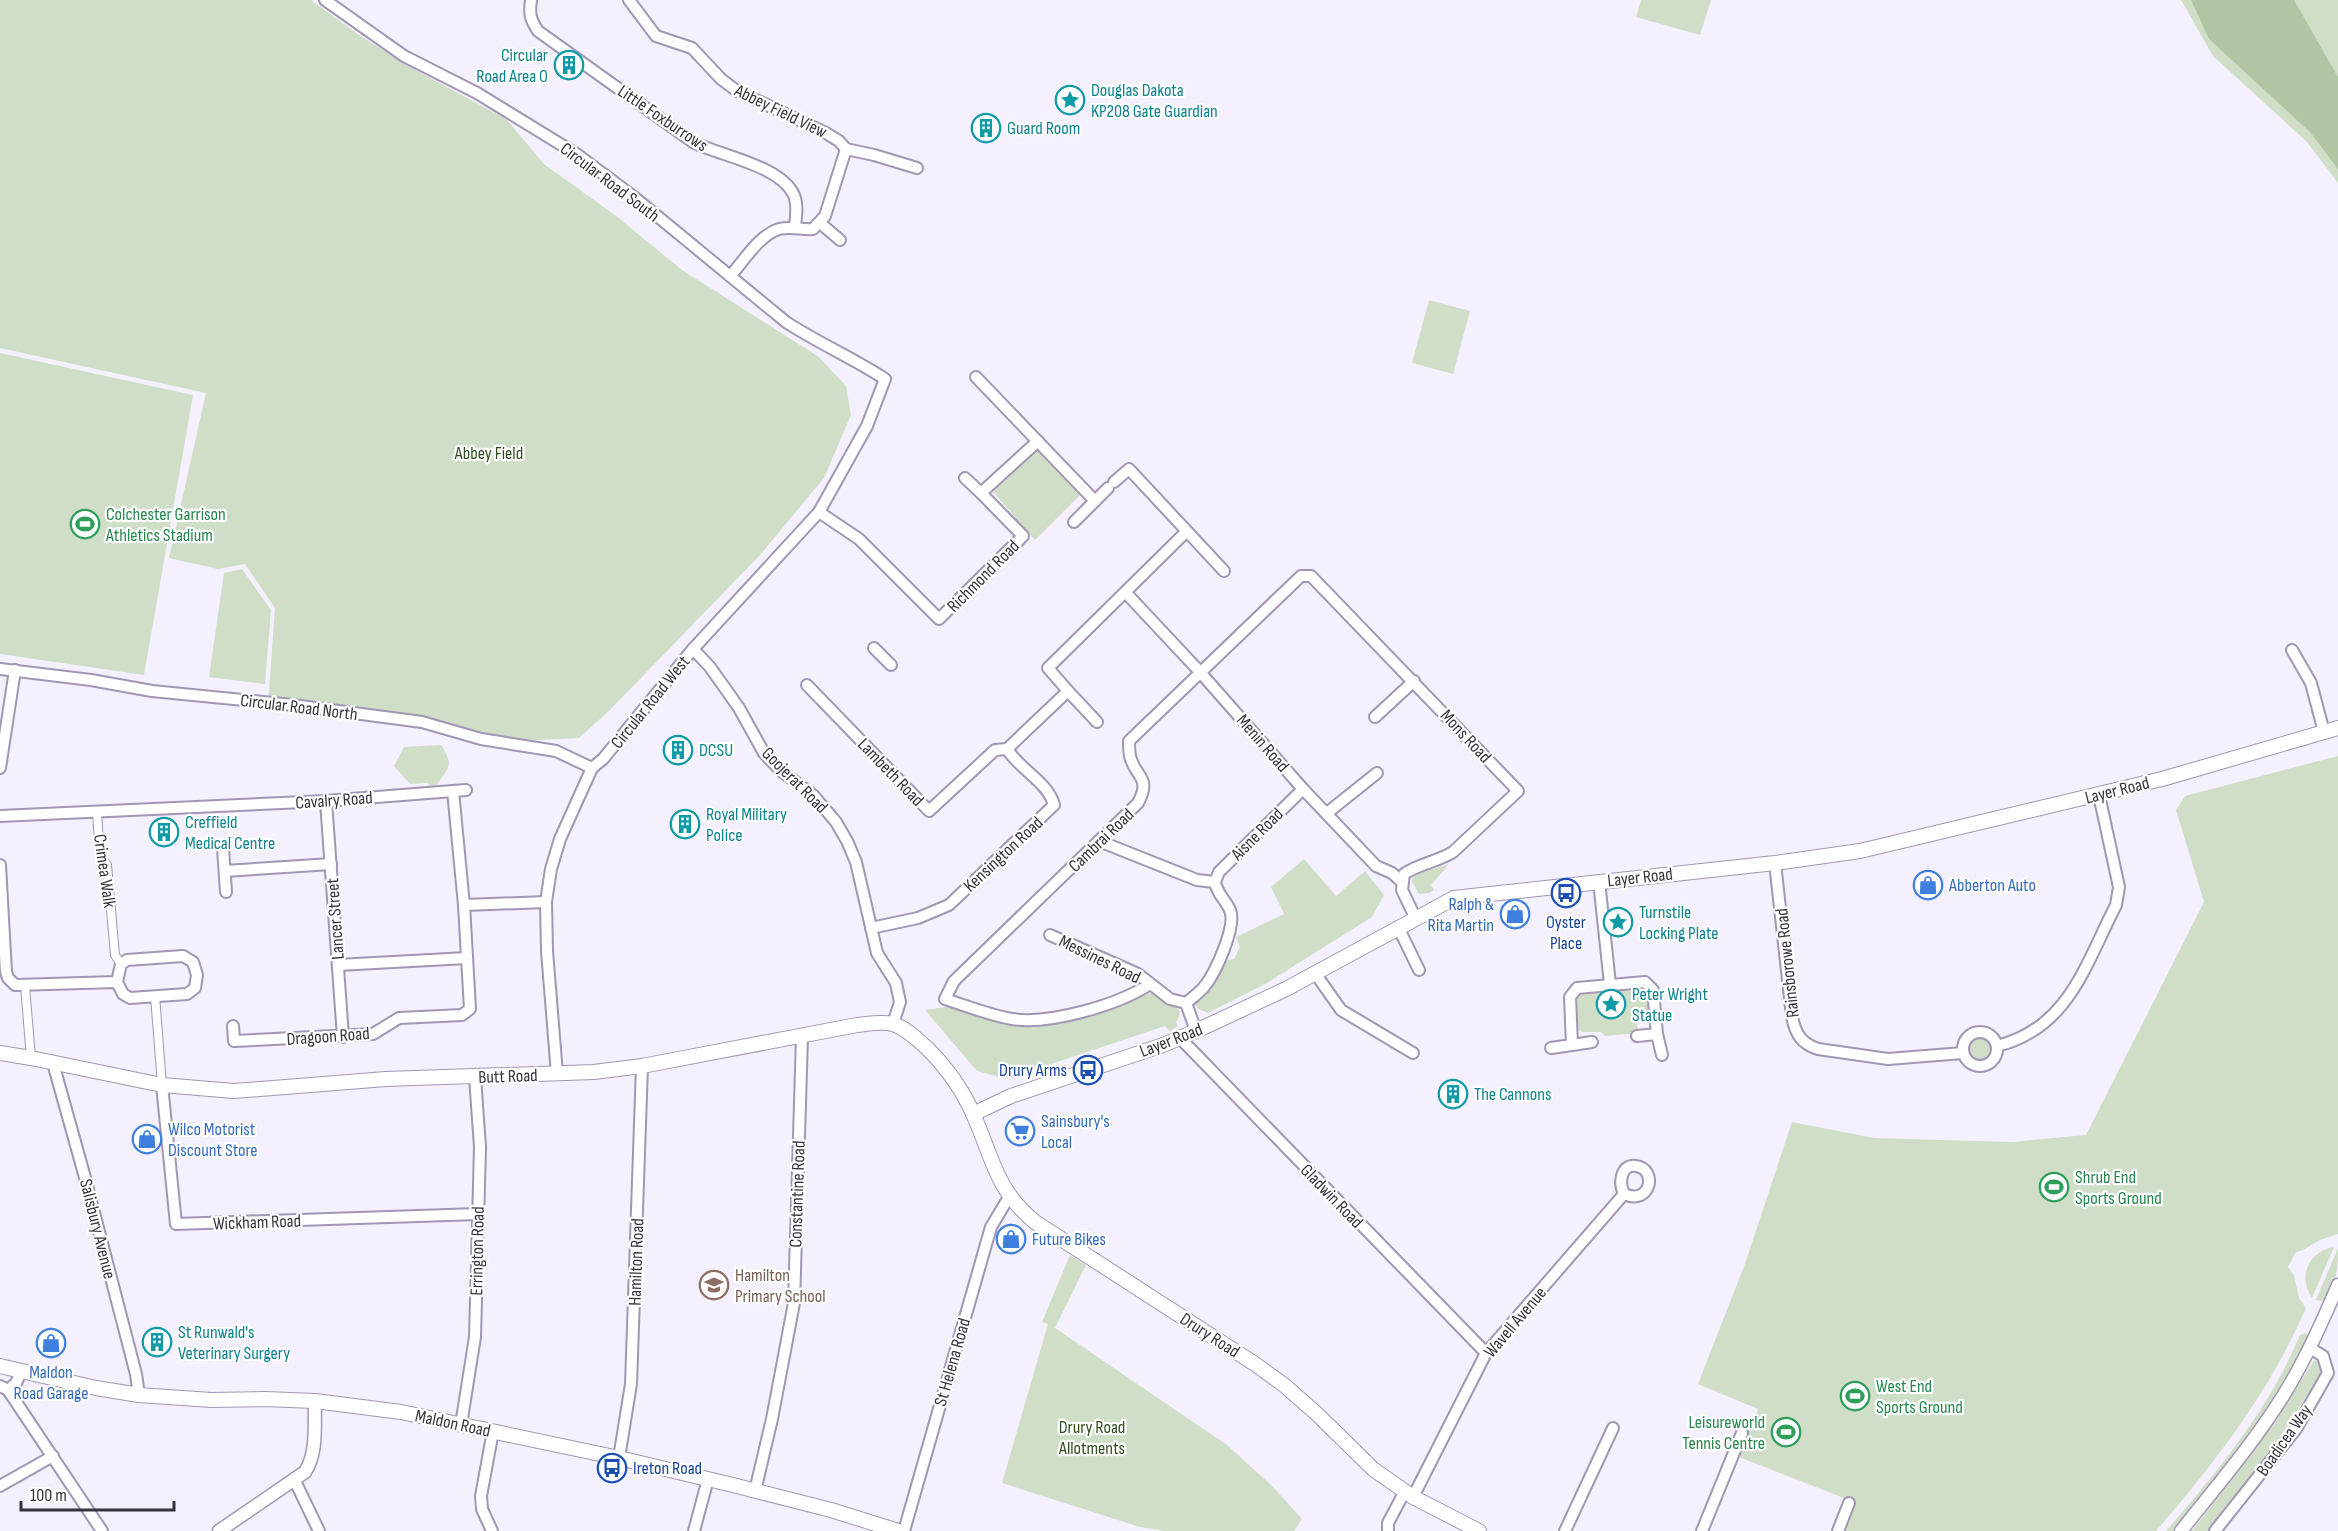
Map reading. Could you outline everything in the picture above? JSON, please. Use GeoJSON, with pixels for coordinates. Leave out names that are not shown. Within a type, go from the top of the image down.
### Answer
{"type":"FeatureCollection","features":[{"type":"Feature","properties":{"kind":"main road","name":"Layer Road"},"geometry":{"type":"LineString","coordinates":[[974,1114],[1011,1096],[1196,1031],[1315,973],[1454,898],[1775,863],[1860,850],[2187,773],[2338,728]]}},
{"type":"Feature","properties":{"kind":"main road","name":"Butt Road"},"geometry":{"type":"LineString","coordinates":[[0,1053],[162,1086],[234,1091],[387,1079],[556,1074],[642,1066],[857,1025],[893,1024]]}},
{"type":"Feature","properties":{"kind":"main road"},"geometry":{"type":"LineString","coordinates":[[893,1024],[916,1038],[941,1062],[961,1089],[974,1114]]}},
{"type":"Feature","properties":{"kind":"main road","name":"Drury Road"},"geometry":{"type":"LineString","coordinates":[[974,1114],[998,1176],[1009,1197],[1035,1222],[1284,1385],[1373,1469],[1409,1494],[1479,1531]]}},
{"type":"Feature","properties":{"kind":"main road","name":"Maldon Road"},"geometry":{"type":"LineString","coordinates":[[0,1366],[96,1388],[139,1395],[211,1400],[315,1401],[401,1412],[708,1479],[831,1510],[898,1531]]}},
{"type":"Feature","properties":{"kind":"street","name":"Circular Road South"},"geometry":{"type":"LineString","coordinates":[[325,0],[404,56],[477,93],[578,155],[634,197],[786,322],[813,340],[866,366],[885,379]]}},
{"type":"Feature","properties":{"kind":"street","name":"Little Foxburrows"},"geometry":{"type":"LineString","coordinates":[[531,0],[529,13],[531,21],[538,31],[550,40],[693,142],[712,152],[748,162],[767,171],[788,186],[794,195],[796,204],[795,227]]}},
{"type":"Feature","properties":{"kind":"street","name":"Abbey Field View"},"geometry":{"type":"LineString","coordinates":[[629,0],[656,36],[692,48],[721,79],[737,91],[826,133],[839,141],[846,149],[828,207],[820,223]]}},
{"type":"Feature","properties":{"kind":"street"},"geometry":{"type":"LineString","coordinates":[[846,149],[875,151],[917,168]]}},
{"type":"Feature","properties":{"kind":"street"},"geometry":{"type":"LineString","coordinates":[[730,276],[766,236],[779,229],[795,227],[813,229],[820,223],[840,240]]}},
{"type":"Feature","properties":{"kind":"street"},"geometry":{"type":"LineString","coordinates":[[976,376],[1095,501]]}},
{"type":"Feature","properties":{"kind":"street","name":"Circular Road West"},"geometry":{"type":"LineString","coordinates":[[556,1074],[547,951],[546,902],[551,869],[560,839],[592,768],[603,759],[693,650],[819,512],[867,426],[885,379]]}},
{"type":"Feature","properties":{"kind":"street"},"geometry":{"type":"LineString","coordinates":[[981,494],[1038,441]]}},
{"type":"Feature","properties":{"kind":"street"},"geometry":{"type":"LineString","coordinates":[[1074,522],[1129,469],[1224,571]]}},
{"type":"Feature","properties":{"kind":"street","name":"Richmond Road"},"geometry":{"type":"LineString","coordinates":[[819,512],[859,538],[939,619],[1023,536],[965,478]]}},
{"type":"Feature","properties":{"kind":"street"},"geometry":{"type":"LineString","coordinates":[[1097,722],[1048,668],[1186,532]]}},
{"type":"Feature","properties":{"kind":"street","name":"Cambrai Road"},"geometry":{"type":"LineString","coordinates":[[945,999],[954,981],[1138,803],[1144,791],[1143,779],[1130,756],[1130,741],[1301,576],[1311,576]]}},
{"type":"Feature","properties":{"kind":"street","name":"Mons Road"},"geometry":{"type":"LineString","coordinates":[[1311,576],[1518,791],[1453,852],[1442,859],[1411,869],[1404,874],[1402,882]]}},
{"type":"Feature","properties":{"kind":"street","name":"Menin Road"},"geometry":{"type":"LineString","coordinates":[[1126,593],[1200,672],[1303,789],[1376,866],[1392,873],[1402,882]]}},
{"type":"Feature","properties":{"kind":"street"},"geometry":{"type":"LineString","coordinates":[[874,648],[891,665]]}},
{"type":"Feature","properties":{"kind":"street","name":"Goojerat Road"},"geometry":{"type":"LineString","coordinates":[[693,650],[710,667],[739,708],[764,753],[781,771],[813,795],[836,822],[856,862],[878,953],[896,983],[900,1002],[893,1024]]}},
{"type":"Feature","properties":{"kind":"street"},"geometry":{"type":"LineString","coordinates":[[2292,650],[2311,683],[2324,732]]}},
{"type":"Feature","properties":{"kind":"street","name":"Circular Road North"},"geometry":{"type":"LineString","coordinates":[[0,669],[152,691],[293,705],[422,722],[481,739],[556,751],[592,768]]}},
{"type":"Feature","properties":{"kind":"street"},"geometry":{"type":"LineString","coordinates":[[0,768],[15,670]]}},
{"type":"Feature","properties":{"kind":"street"},"geometry":{"type":"LineString","coordinates":[[1376,717],[1414,681]]}},
{"type":"Feature","properties":{"kind":"street","name":"Lambeth Road"},"geometry":{"type":"LineString","coordinates":[[807,685],[929,811],[995,750],[1007,749]]}},
{"type":"Feature","properties":{"kind":"street"},"geometry":{"type":"LineString","coordinates":[[1007,749],[1068,691]]}},
{"type":"Feature","properties":{"kind":"street","name":"Kensington Road"},"geometry":{"type":"LineString","coordinates":[[871,928],[918,918],[949,905],[1054,805],[1051,795],[1014,760],[1007,749]]}},
{"type":"Feature","properties":{"kind":"street"},"geometry":{"type":"LineString","coordinates":[[1328,813],[1377,773]]}},
{"type":"Feature","properties":{"kind":"street","name":"Aisne Road"},"geometry":{"type":"LineString","coordinates":[[1215,882],[1219,872],[1303,789]]}},
{"type":"Feature","properties":{"kind":"street","name":"Cavalry Road"},"geometry":{"type":"LineString","coordinates":[[0,816],[326,801],[466,790]]}},
{"type":"Feature","properties":{"kind":"street"},"geometry":{"type":"LineString","coordinates":[[453,792],[464,905],[546,902]]}},
{"type":"Feature","properties":{"kind":"street","name":"Rainsborowe Road"},"geometry":{"type":"LineString","coordinates":[[1775,863],[1794,1028],[1808,1046],[1888,1059],[1963,1053],[1973,1065],[1984,1066],[1993,1060],[1997,1046],[2029,1035],[2044,1025],[2062,1007],[2116,905],[2119,887],[2099,795]]}},
{"type":"Feature","properties":{"kind":"street","name":"Lancer Street"},"geometry":{"type":"LineString","coordinates":[[326,801],[343,1037]]}},
{"type":"Feature","properties":{"kind":"street","name":"Crimea Walk"},"geometry":{"type":"LineString","coordinates":[[97,813],[100,856],[106,865],[115,955],[121,964]]}},
{"type":"Feature","properties":{"kind":"street"},"geometry":{"type":"LineString","coordinates":[[1099,841],[1197,880],[1215,882],[1216,892],[1230,910],[1231,930],[1205,986],[1186,1002],[1196,1031]]}},
{"type":"Feature","properties":{"kind":"street"},"geometry":{"type":"LineString","coordinates":[[224,848],[226,892]]}},
{"type":"Feature","properties":{"kind":"street"},"geometry":{"type":"LineString","coordinates":[[0,864],[8,978],[15,985],[117,981]]}},
{"type":"Feature","properties":{"kind":"street"},"geometry":{"type":"LineString","coordinates":[[225,871],[331,864]]}},
{"type":"Feature","properties":{"kind":"street"},"geometry":{"type":"LineString","coordinates":[[1599,881],[1610,984]]}},
{"type":"Feature","properties":{"kind":"street"},"geometry":{"type":"LineString","coordinates":[[1402,882],[1402,890],[1416,917]]}},
{"type":"Feature","properties":{"kind":"street","name":"Dragoon Road"},"geometry":{"type":"LineString","coordinates":[[233,1026],[234,1041],[343,1037],[377,1033],[399,1018],[462,1016],[470,1010],[464,905]]}},
{"type":"Feature","properties":{"kind":"street"},"geometry":{"type":"LineString","coordinates":[[1398,927],[1419,970]]}},
{"type":"Feature","properties":{"kind":"street","name":"Messines Road"},"geometry":{"type":"LineString","coordinates":[[1050,934],[1138,974],[1170,999],[1186,1002]]}},
{"type":"Feature","properties":{"kind":"street"},"geometry":{"type":"LineString","coordinates":[[183,957],[193,962],[197,975],[195,987],[187,994],[130,998],[123,994],[117,981],[121,964],[127,960],[183,957]]}},
{"type":"Feature","properties":{"kind":"street"},"geometry":{"type":"LineString","coordinates":[[338,965],[467,958]]}},
{"type":"Feature","properties":{"kind":"street"},"geometry":{"type":"LineString","coordinates":[[1315,973],[1341,1010],[1413,1053]]}},
{"type":"Feature","properties":{"kind":"street"},"geometry":{"type":"LineString","coordinates":[[1572,1045],[1570,997],[1577,988],[1645,982],[1653,990],[1657,1034],[1662,1055]]}},
{"type":"Feature","properties":{"kind":"street","name":"Messines Road"},"geometry":{"type":"LineString","coordinates":[[945,999],[1011,1019],[1045,1019],[1071,1014],[1124,998],[1150,984]]}},
{"type":"Feature","properties":{"kind":"street"},"geometry":{"type":"LineString","coordinates":[[25,986],[31,1058]]}},
{"type":"Feature","properties":{"kind":"street"},"geometry":{"type":"LineString","coordinates":[[155,996],[162,1086]]}},
{"type":"Feature","properties":{"kind":"street"},"geometry":{"type":"LineString","coordinates":[[1963,1053],[1967,1037],[1977,1032],[1987,1033],[1997,1046]]}},
{"type":"Feature","properties":{"kind":"street"},"geometry":{"type":"LineString","coordinates":[[1637,1036],[1657,1034]]}},
{"type":"Feature","properties":{"kind":"street","name":"Constantine Road"},"geometry":{"type":"LineString","coordinates":[[755,1491],[772,1419],[794,1303],[802,1036]]}},
{"type":"Feature","properties":{"kind":"street","name":"Gladwin Road"},"geometry":{"type":"LineString","coordinates":[[1180,1038],[1486,1353]]}},
{"type":"Feature","properties":{"kind":"street"},"geometry":{"type":"LineString","coordinates":[[1551,1048],[1592,1042]]}},
{"type":"Feature","properties":{"kind":"street","name":"Salisbury Avenue"},"geometry":{"type":"LineString","coordinates":[[54,1063],[136,1374],[139,1395]]}},
{"type":"Feature","properties":{"kind":"street","name":"Hamilton Road"},"geometry":{"type":"LineString","coordinates":[[619,1458],[631,1384],[642,1066]]}},
{"type":"Feature","properties":{"kind":"street","name":"Errington Road"},"geometry":{"type":"LineString","coordinates":[[461,1425],[475,1337],[480,1147],[475,1077]]}},
{"type":"Feature","properties":{"kind":"street","name":"Wickham Road"},"geometry":{"type":"LineString","coordinates":[[162,1086],[176,1224],[478,1215]]}},
{"type":"Feature","properties":{"kind":"street","name":"Wavell Avenue"},"geometry":{"type":"LineString","coordinates":[[1388,1531],[1388,1523],[1409,1494],[1486,1353],[1624,1194]]}},
{"type":"Feature","properties":{"kind":"street","name":"St Helena Road"},"geometry":{"type":"LineString","coordinates":[[904,1531],[991,1227],[1009,1197]]}},
{"type":"Feature","properties":{"kind":"street","name":"Boadicea Way"},"geometry":{"type":"LineString","coordinates":[[2181,1531],[2251,1443],[2284,1395],[2310,1348],[2338,1285]]}},
{"type":"Feature","properties":{"kind":"street","name":"Boadicea Way"},"geometry":{"type":"LineString","coordinates":[[2215,1531],[2296,1429],[2328,1373],[2323,1356],[2310,1348]]}},
{"type":"Feature","properties":{"kind":"street"},"geometry":{"type":"LineString","coordinates":[[21,1372],[16,1383],[4,1388],[53,1456],[102,1531]]}},
{"type":"Feature","properties":{"kind":"street"},"geometry":{"type":"LineString","coordinates":[[219,1531],[305,1472],[311,1463],[314,1444],[315,1401]]}},
{"type":"Feature","properties":{"kind":"street"},"geometry":{"type":"LineString","coordinates":[[1565,1531],[1613,1428]]}},
{"type":"Feature","properties":{"kind":"street"},"geometry":{"type":"LineString","coordinates":[[492,1531],[482,1509],[481,1496],[493,1431]]}},
{"type":"Feature","properties":{"kind":"street"},"geometry":{"type":"LineString","coordinates":[[1702,1531],[1742,1433]]}},
{"type":"Feature","properties":{"kind":"street"},"geometry":{"type":"LineString","coordinates":[[0,1486],[53,1456]]}},
{"type":"Feature","properties":{"kind":"street"},"geometry":{"type":"LineString","coordinates":[[694,1531],[708,1479]]}},
{"type":"Feature","properties":{"kind":"street"},"geometry":{"type":"LineString","coordinates":[[295,1480],[319,1531]]}},
{"type":"Feature","properties":{"kind":"street"},"geometry":{"type":"LineString","coordinates":[[1838,1531],[1849,1503]]}},
{"type":"Feature","properties":{"kind":"green space","name":"Abbey Field"},"geometry":{"type":"Polygon","coordinates":[[[0,0],[311,0],[356,33],[406,65],[506,119],[544,164],[616,216],[682,270],[819,357],[846,386],[851,415],[824,478],[759,556],[610,710],[579,738],[499,742],[413,721],[268,705],[275,608],[245,564],[218,569],[169,558],[206,393],[0,348],[0,0]]]}},
{"type":"Feature","properties":{"kind":"green space"},"geometry":{"type":"Polygon","coordinates":[[[1641,0],[1711,0],[1700,35],[1636,17],[1641,0]]]}},
{"type":"Feature","properties":{"kind":"green space"},"geometry":{"type":"Polygon","coordinates":[[[2181,0],[2338,0],[2338,183],[2307,142],[2213,56],[2181,0]]]}},
{"type":"Feature","properties":{"kind":"green space"},"geometry":{"type":"Polygon","coordinates":[[[2191,0],[2294,0],[2338,77],[2338,169],[2310,132],[2209,39],[2191,0]]]}},
{"type":"Feature","properties":{"kind":"green space"},"geometry":{"type":"Polygon","coordinates":[[[1429,300],[1470,311],[1453,374],[1412,363],[1429,300]]]}},
{"type":"Feature","properties":{"kind":"green space","name":"Colchester Garrison Athletics Stadium"},"geometry":{"type":"Polygon","coordinates":[[[0,353],[193,395],[144,675],[0,654],[0,353]]]}},
{"type":"Feature","properties":{"kind":"green space"},"geometry":{"type":"Polygon","coordinates":[[[1038,450],[1081,494],[1035,540],[993,492],[1038,450]]]}},
{"type":"Feature","properties":{"kind":"green space"},"geometry":{"type":"Polygon","coordinates":[[[242,569],[271,610],[265,684],[209,677],[224,573],[242,569]]]}},
{"type":"Feature","properties":{"kind":"green space"},"geometry":{"type":"Polygon","coordinates":[[[441,745],[449,762],[447,771],[436,786],[430,786],[427,783],[410,784],[394,766],[404,747],[441,745]]]}},
{"type":"Feature","properties":{"kind":"green space","name":"Shrub End Sports Ground"},"geometry":{"type":"Polygon","coordinates":[[[2338,756],[2338,1234],[2296,1252],[2288,1267],[2294,1276],[2299,1298],[2306,1308],[2292,1339],[2240,1425],[2156,1531],[1843,1531],[1854,1502],[1739,1457],[1758,1409],[1698,1384],[1746,1261],[1792,1122],[1874,1138],[2012,1142],[2086,1135],[2204,902],[2176,810],[2185,796],[2338,756]]]}},
{"type":"Feature","properties":{"kind":"green space"},"geometry":{"type":"Polygon","coordinates":[[[1304,859],[1336,896],[1365,871],[1384,895],[1372,917],[1267,983],[1208,1013],[1198,1009],[1195,1003],[1207,994],[1223,961],[1234,959],[1240,947],[1236,937],[1284,914],[1271,887],[1304,859]]]}},
{"type":"Feature","properties":{"kind":"green space"},"geometry":{"type":"Polygon","coordinates":[[[1449,864],[1431,885],[1434,890],[1419,894],[1412,881],[1413,877],[1449,864]]]}},
{"type":"Feature","properties":{"kind":"green space"},"geometry":{"type":"Polygon","coordinates":[[[1619,987],[1622,991],[1639,991],[1649,999],[1650,1018],[1647,1022],[1637,1023],[1638,1033],[1605,1036],[1601,1032],[1582,1032],[1576,1028],[1575,997],[1577,994],[1586,991],[1589,994],[1599,993],[1601,989],[1607,989],[1608,997],[1604,1004],[1608,1009],[1613,1009],[1617,1003],[1612,997],[1611,988],[1619,987]]]}},
{"type":"Feature","properties":{"kind":"green space"},"geometry":{"type":"Polygon","coordinates":[[[1151,993],[1168,1000],[1177,1007],[1178,1026],[1170,1031],[1165,1026],[1006,1079],[977,1071],[925,1010],[952,1006],[1018,1025],[1069,1021],[1151,993]]]}},
{"type":"Feature","properties":{"kind":"green space"},"geometry":{"type":"Polygon","coordinates":[[[1980,1038],[1988,1041],[1991,1049],[1988,1057],[1980,1060],[1972,1057],[1969,1049],[1972,1041],[1980,1038]]]}},
{"type":"Feature","properties":{"kind":"green space"},"geometry":{"type":"Polygon","coordinates":[[[2334,1247],[2312,1298],[2306,1281],[2308,1266],[2318,1254],[2334,1247]]]}},
{"type":"Feature","properties":{"kind":"green space"},"geometry":{"type":"Polygon","coordinates":[[[2338,1248],[2334,1284],[2327,1297],[2322,1301],[2316,1300],[2338,1248]]]}},
{"type":"Feature","properties":{"kind":"green space","name":"Drury Road Allotments"},"geometry":{"type":"Polygon","coordinates":[[[1070,1255],[1086,1265],[1055,1328],[1227,1445],[1273,1487],[1302,1519],[1294,1531],[1164,1531],[1140,1527],[1002,1483],[1048,1324],[1042,1322],[1070,1255]]]}},
{"type":"Feature","properties":{"kind":"green space"},"geometry":{"type":"Polygon","coordinates":[[[2306,1333],[2309,1336],[2281,1388],[2248,1438],[2175,1531],[2166,1531],[2205,1485],[2258,1414],[2300,1335],[2306,1333]]]}},
{"type":"Feature","properties":{"kind":"green space"},"geometry":{"type":"Polygon","coordinates":[[[2314,1360],[2321,1363],[2322,1371],[2268,1454],[2208,1531],[2192,1531],[2276,1421],[2314,1360]]]}},
{"type":"Feature","properties":{"kind":"place","name":"Circular Road Area O"},"geometry":{"type":"Point","coordinates":[569,65]}},
{"type":"Feature","properties":{"kind":"place","name":"Douglas Dakota KP208 Gate Guardian"},"geometry":{"type":"Point","coordinates":[1070,100]}},
{"type":"Feature","properties":{"kind":"place","name":"Guard Room"},"geometry":{"type":"Point","coordinates":[986,128]}},
{"type":"Feature","properties":{"kind":"place","name":"Colchester Garrison Athletics Stadium"},"geometry":{"type":"Point","coordinates":[85,524]}},
{"type":"Feature","properties":{"kind":"place","name":"DCSU"},"geometry":{"type":"Point","coordinates":[678,750]}},
{"type":"Feature","properties":{"kind":"place","name":"Royal Military Police"},"geometry":{"type":"Point","coordinates":[685,824]}},
{"type":"Feature","properties":{"kind":"place","name":"Creffield Medical Centre"},"geometry":{"type":"Point","coordinates":[164,832]}},
{"type":"Feature","properties":{"kind":"place","name":"Abberton Auto"},"geometry":{"type":"Point","coordinates":[1928,885]}},
{"type":"Feature","properties":{"kind":"place","name":"Oyster Place"},"geometry":{"type":"Point","coordinates":[1566,893]}},
{"type":"Feature","properties":{"kind":"place","name":"Ralph & Rita Martin"},"geometry":{"type":"Point","coordinates":[1515,914]}},
{"type":"Feature","properties":{"kind":"place","name":"Turnstile Locking Plate"},"geometry":{"type":"Point","coordinates":[1618,922]}},
{"type":"Feature","properties":{"kind":"place","name":"Peter Wright Statue"},"geometry":{"type":"Point","coordinates":[1611,1004]}},
{"type":"Feature","properties":{"kind":"place","name":"Drury Arms"},"geometry":{"type":"Point","coordinates":[1088,1070]}},
{"type":"Feature","properties":{"kind":"place","name":"The Cannons"},"geometry":{"type":"Point","coordinates":[1453,1094]}},
{"type":"Feature","properties":{"kind":"place","name":"Sainsbury's Local"},"geometry":{"type":"Point","coordinates":[1020,1131]}},
{"type":"Feature","properties":{"kind":"place","name":"Wilco Motorist Discount Store"},"geometry":{"type":"Point","coordinates":[147,1139]}},
{"type":"Feature","properties":{"kind":"place","name":"Shrub End Sports Ground"},"geometry":{"type":"Point","coordinates":[2054,1187]}},
{"type":"Feature","properties":{"kind":"place","name":"Future Bikes"},"geometry":{"type":"Point","coordinates":[1011,1239]}},
{"type":"Feature","properties":{"kind":"place","name":"Hamilton Primary School"},"geometry":{"type":"Point","coordinates":[714,1285]}},
{"type":"Feature","properties":{"kind":"place","name":"St Runwald's Veterinary Surgery"},"geometry":{"type":"Point","coordinates":[157,1342]}},
{"type":"Feature","properties":{"kind":"place","name":"Maldon Road Garage"},"geometry":{"type":"Point","coordinates":[51,1343]}},
{"type":"Feature","properties":{"kind":"place","name":"West End Sports Ground"},"geometry":{"type":"Point","coordinates":[1855,1396]}},
{"type":"Feature","properties":{"kind":"place","name":"Leisureworld Tennis Centre"},"geometry":{"type":"Point","coordinates":[1786,1432]}},
{"type":"Feature","properties":{"kind":"place","name":"Ireton Road"},"geometry":{"type":"Point","coordinates":[612,1468]}}]}
